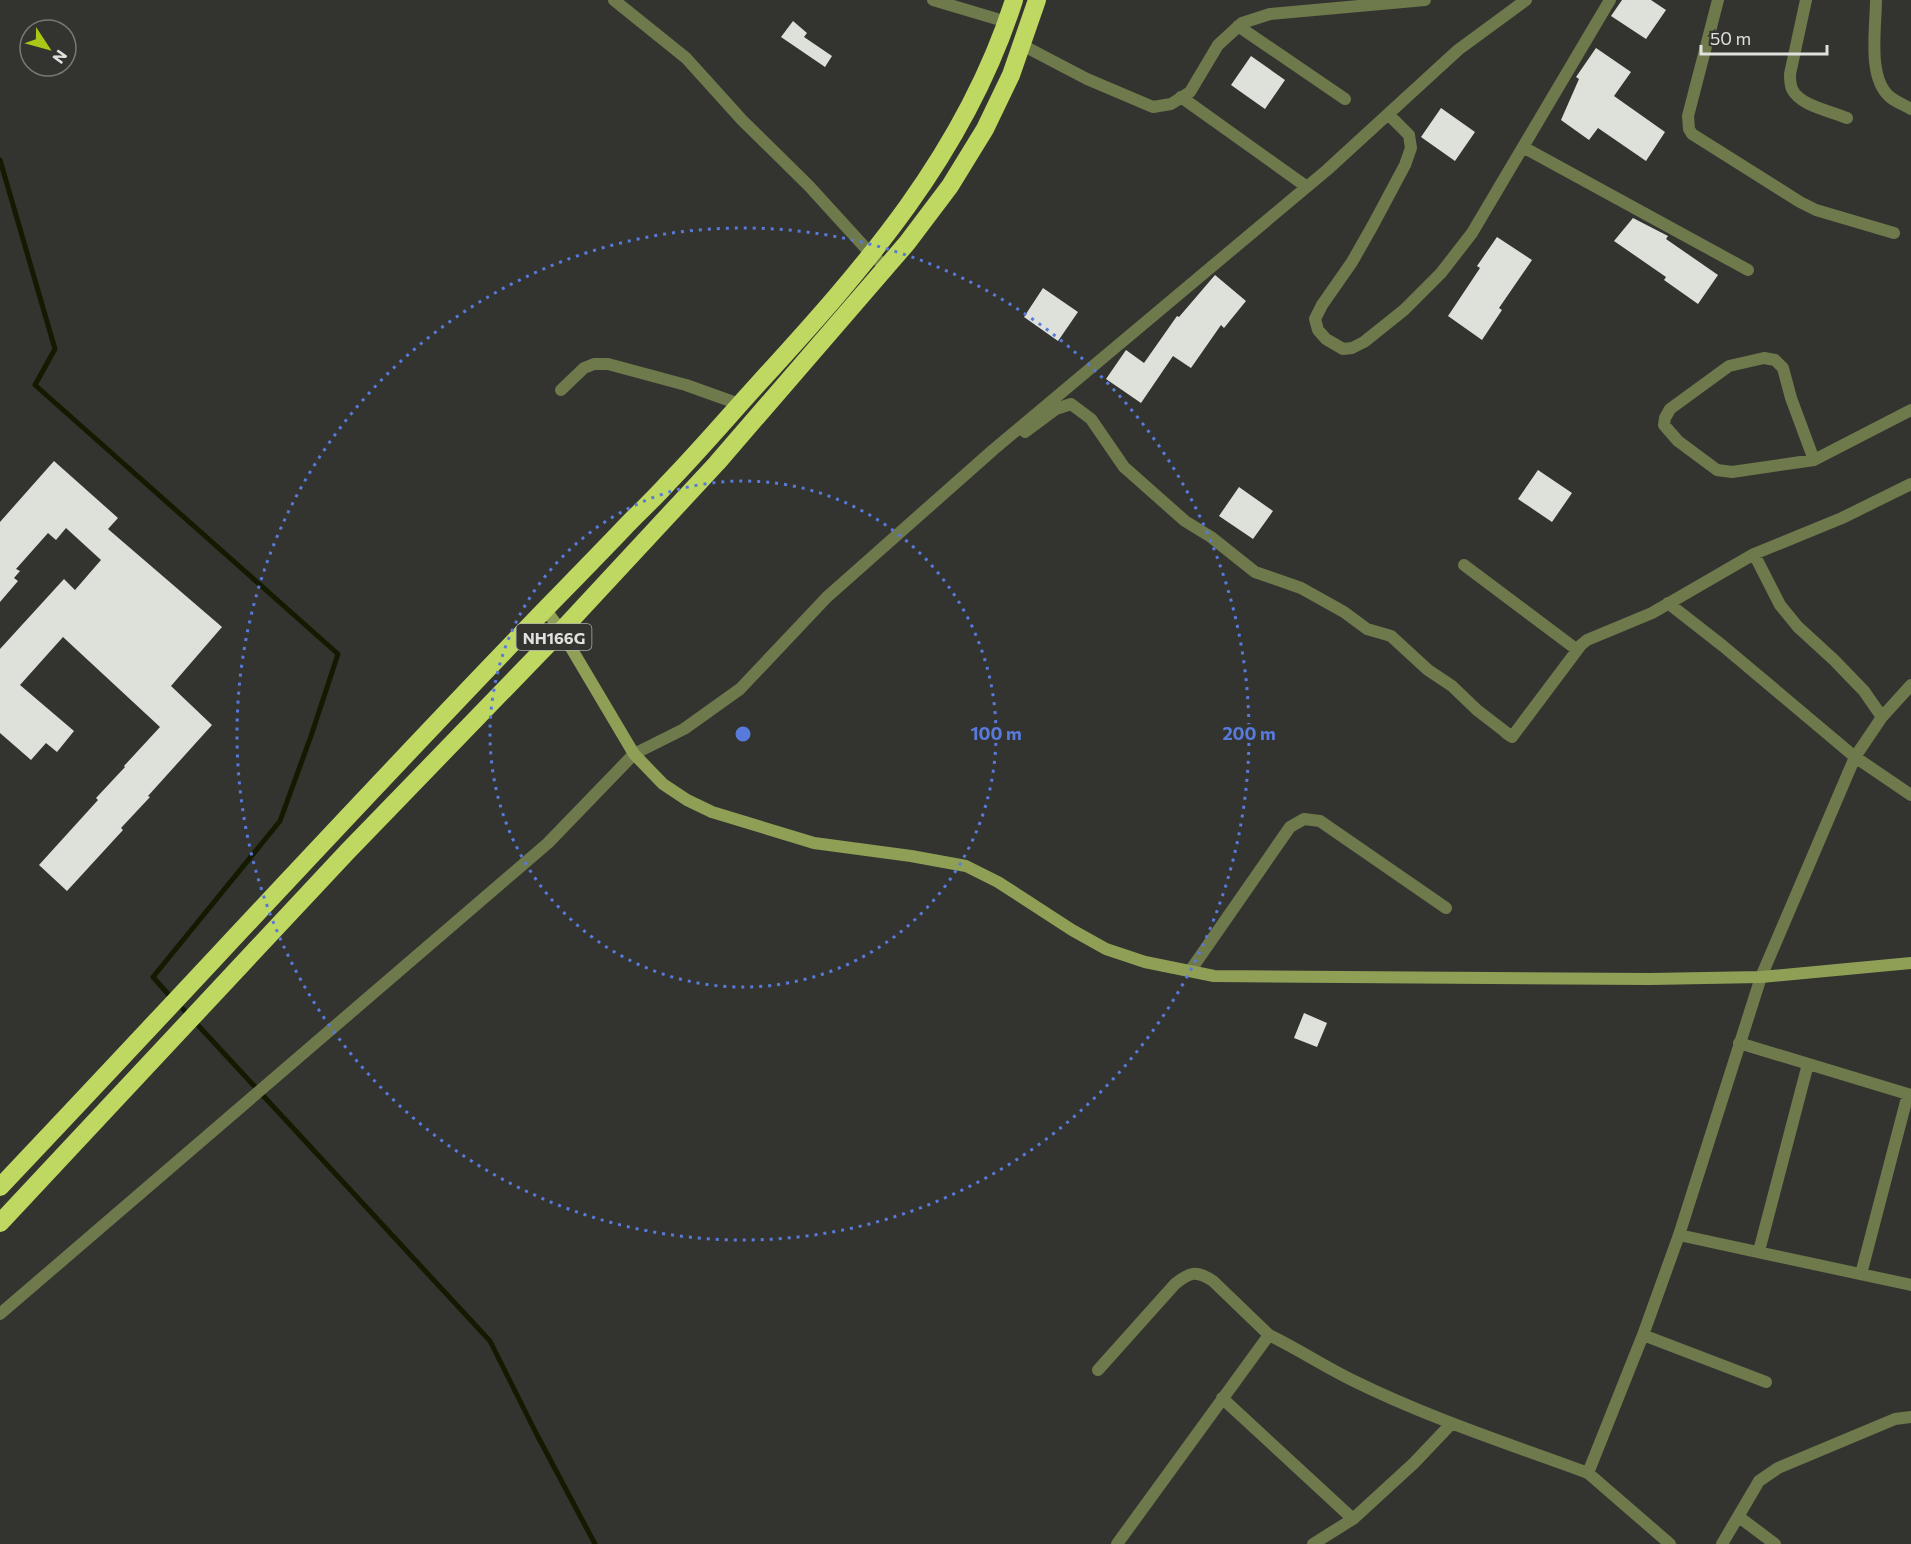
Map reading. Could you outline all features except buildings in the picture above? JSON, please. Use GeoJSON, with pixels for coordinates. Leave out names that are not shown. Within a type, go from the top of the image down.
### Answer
{"type":"FeatureCollection","features":[{"type":"Feature","properties":{"kind":"highway","name":"NH166G"},"geometry":{"type":"LineString","coordinates":[[0,1187],[328,836],[666,486],[740,405],[871,254],[902,217],[927,181],[972,104],[999,46],[1014,0]]}},
{"type":"Feature","properties":{"kind":"highway","name":"NH166G"},"geometry":{"type":"LineString","coordinates":[[0,1223],[339,860],[561,631],[717,463],[886,267],[932,212],[985,129],[1001,98],[1037,0]]}},
{"type":"Feature","properties":{"kind":"street"},"geometry":{"type":"LineString","coordinates":[[614,0],[686,58],[742,120],[886,267]]}},
{"type":"Feature","properties":{"kind":"street"},"geometry":{"type":"LineString","coordinates":[[933,0],[1007,22]]}},
{"type":"Feature","properties":{"kind":"street"},"geometry":{"type":"LineString","coordinates":[[1022,45],[1088,79],[1153,107],[1171,104],[1190,92],[1218,45],[1242,23],[1270,14],[1425,0]]}},
{"type":"Feature","properties":{"kind":"street"},"geometry":{"type":"LineString","coordinates":[[0,1314],[548,843],[634,754],[684,729],[740,689],[828,597],[993,450],[1307,187],[1458,50],[1526,0]]}},
{"type":"Feature","properties":{"kind":"street"},"geometry":{"type":"LineString","coordinates":[[1388,114],[1410,135],[1411,148],[1405,165],[1352,262],[1315,319],[1318,330],[1326,339],[1343,349],[1352,348],[1364,342],[1404,310],[1441,273],[1472,232],[1610,0]]}},
{"type":"Feature","properties":{"kind":"street"},"geometry":{"type":"LineString","coordinates":[[1718,0],[1688,116],[1689,129],[1692,134],[1816,210],[1894,233]]}},
{"type":"Feature","properties":{"kind":"street"},"geometry":{"type":"LineString","coordinates":[[1806,0],[1790,74],[1790,86],[1796,95],[1807,102],[1847,118]]}},
{"type":"Feature","properties":{"kind":"street"},"geometry":{"type":"LineString","coordinates":[[1876,0],[1875,68],[1878,83],[1890,97],[1911,109]]}},
{"type":"Feature","properties":{"kind":"street"},"geometry":{"type":"LineString","coordinates":[[1238,27],[1345,99]]}},
{"type":"Feature","properties":{"kind":"street"},"geometry":{"type":"LineString","coordinates":[[1181,97],[1307,187]]}},
{"type":"Feature","properties":{"kind":"street"},"geometry":{"type":"LineString","coordinates":[[1523,147],[1748,270]]}},
{"type":"Feature","properties":{"kind":"street"},"geometry":{"type":"LineString","coordinates":[[1814,460],[1791,398],[1783,368],[1775,360],[1764,358],[1729,366],[1670,409],[1665,417],[1664,426],[1678,441],[1717,470],[1732,472],[1814,460],[1911,410]]}},
{"type":"Feature","properties":{"kind":"street"},"geometry":{"type":"LineString","coordinates":[[561,390],[584,368],[594,364],[608,364],[686,385],[740,405]]}},
{"type":"Feature","properties":{"kind":"street"},"geometry":{"type":"LineString","coordinates":[[993,450],[1012,442],[1056,409],[1071,404],[1091,419],[1124,467],[1185,520],[1211,537],[1227,552],[1255,572],[1301,588],[1325,600],[1367,629],[1391,636],[1428,670],[1452,686],[1477,710],[1509,735],[1576,649],[1587,640],[1652,613],[1755,554],[1842,518],[1911,484]]}},
{"type":"Feature","properties":{"kind":"street"},"geometry":{"type":"LineString","coordinates":[[1755,554],[1780,605],[1798,627],[1864,691],[1882,717]]}},
{"type":"Feature","properties":{"kind":"street"},"geometry":{"type":"LineString","coordinates":[[1464,565],[1576,649]]}},
{"type":"Feature","properties":{"kind":"street"},"geometry":{"type":"LineString","coordinates":[[1668,603],[1855,757],[1911,795]]}},
{"type":"Feature","properties":{"kind":"street"},"geometry":{"type":"LineString","coordinates":[[546,610],[561,631],[634,754],[663,784],[687,800],[712,813],[814,843],[966,866],[998,882],[1106,949],[1145,962],[1214,976],[1650,979],[1761,977],[1911,963]]}},
{"type":"Feature","properties":{"kind":"street"},"geometry":{"type":"LineString","coordinates":[[1588,1473],[1643,1335],[1679,1235],[1761,977],[1855,757],[1882,717],[1911,685]]}},
{"type":"Feature","properties":{"kind":"street"},"geometry":{"type":"LineString","coordinates":[[1190,971],[1290,827],[1304,819],[1320,821],[1446,908]]}},
{"type":"Feature","properties":{"kind":"street"},"geometry":{"type":"LineString","coordinates":[[1739,1043],[1909,1094],[1861,1274]]}},
{"type":"Feature","properties":{"kind":"street"},"geometry":{"type":"LineString","coordinates":[[1759,1251],[1808,1064]]}},
{"type":"Feature","properties":{"kind":"street"},"geometry":{"type":"LineString","coordinates":[[1679,1235],[1911,1285]]}},
{"type":"Feature","properties":{"kind":"street"},"geometry":{"type":"LineString","coordinates":[[1098,1370],[1175,1284],[1186,1275],[1197,1274],[1213,1281],[1269,1335],[1353,1381],[1452,1424],[1588,1473],[1670,1544]]}},
{"type":"Feature","properties":{"kind":"street"},"geometry":{"type":"LineString","coordinates":[[1117,1544],[1269,1335]]}},
{"type":"Feature","properties":{"kind":"street"},"geometry":{"type":"LineString","coordinates":[[1643,1335],[1766,1382]]}},
{"type":"Feature","properties":{"kind":"street"},"geometry":{"type":"LineString","coordinates":[[1222,1398],[1353,1519]]}},
{"type":"Feature","properties":{"kind":"street"},"geometry":{"type":"LineString","coordinates":[[1722,1544],[1758,1481],[1778,1468],[1895,1419],[1911,1417]]}},
{"type":"Feature","properties":{"kind":"street"},"geometry":{"type":"LineString","coordinates":[[1314,1544],[1353,1519],[1414,1463],[1452,1424]]}},
{"type":"Feature","properties":{"kind":"street"},"geometry":{"type":"LineString","coordinates":[[1739,1517],[1775,1544]]}},
{"type":"Feature","properties":{"kind":"waterway"},"geometry":{"type":"LineString","coordinates":[[0,160],[55,349],[35,385],[338,654],[280,821],[153,977],[168,994]]}},
{"type":"Feature","properties":{"kind":"waterway"},"geometry":{"type":"LineString","coordinates":[[183,1009],[490,1341],[595,1544]]}}]}
